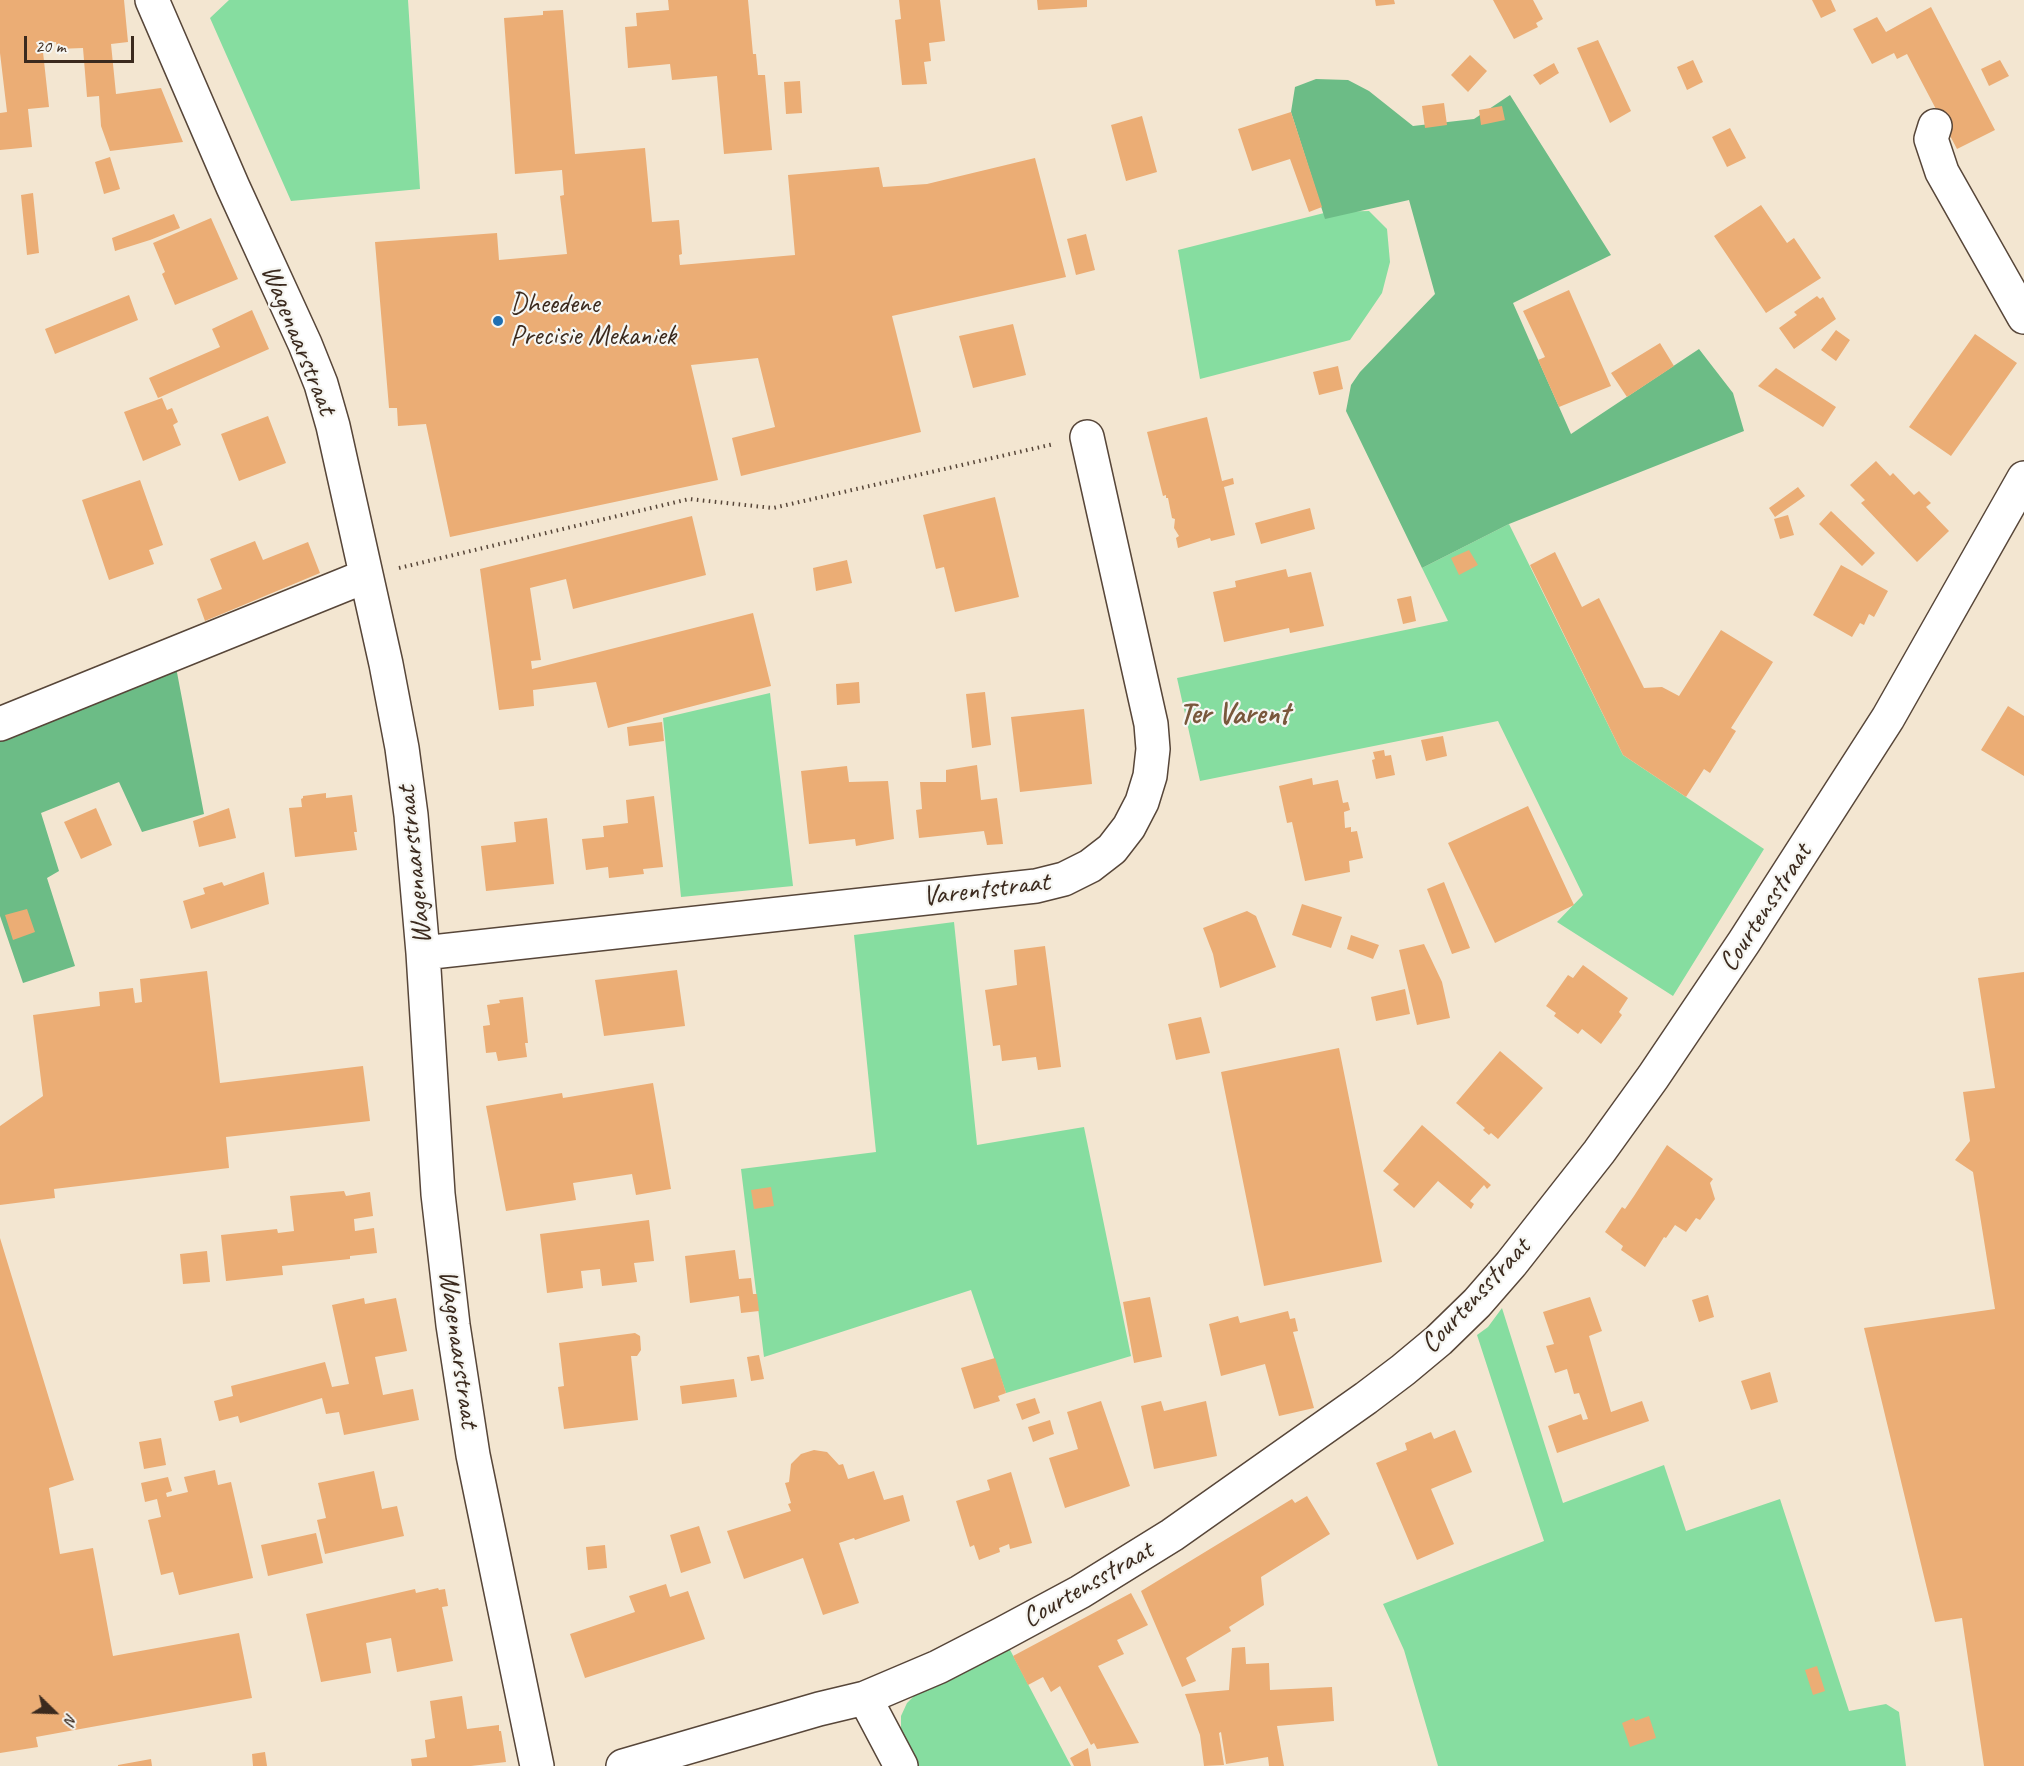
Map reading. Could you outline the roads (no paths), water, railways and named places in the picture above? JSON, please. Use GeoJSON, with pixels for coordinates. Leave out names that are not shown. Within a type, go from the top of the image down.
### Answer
{"type":"FeatureCollection","features":[{"type":"Feature","properties":{"kind":"street","name":"Wagenaarstraat"},"geometry":{"type":"LineString","coordinates":[[152,0],[321,384],[333,426],[366,576],[402,748],[411,815],[423,953],[438,1194],[453,1325],[473,1455],[537,1766]]}},
{"type":"Feature","properties":{"kind":"street"},"geometry":{"type":"LineString","coordinates":[[1935,126],[1931,140],[1942,172],[2024,317]]}},
{"type":"Feature","properties":{"kind":"street","name":"Varentstraat"},"geometry":{"type":"LineString","coordinates":[[423,953],[1036,886],[1064,879],[1090,866],[1112,849],[1129,827],[1142,802],[1150,776],[1153,749],[1151,724],[1087,437]]}},
{"type":"Feature","properties":{"kind":"street","name":"Courtensstraat"},"geometry":{"type":"LineString","coordinates":[[623,1766],[819,1709],[865,1698],[938,1667],[1002,1634],[1080,1592],[1172,1536],[1403,1370],[1439,1340],[1477,1303],[1510,1264],[1599,1152],[1653,1077],[1744,942],[1888,718],[2024,478]]}},
{"type":"Feature","properties":{"kind":"street"},"geometry":{"type":"LineString","coordinates":[[0,724],[366,576]]}},
{"type":"Feature","properties":{"kind":"street"},"geometry":{"type":"LineString","coordinates":[[865,1698],[901,1766]]}},
{"type":"Feature","properties":{"kind":"place","name":"Dheedene Precisie Mekaniek"},"geometry":{"type":"Point","coordinates":[498,321]}},
{"type":"Feature","properties":{"kind":"district","name":"Ter Varent"},"geometry":{"type":"Point","coordinates":[1234,715]}}]}
